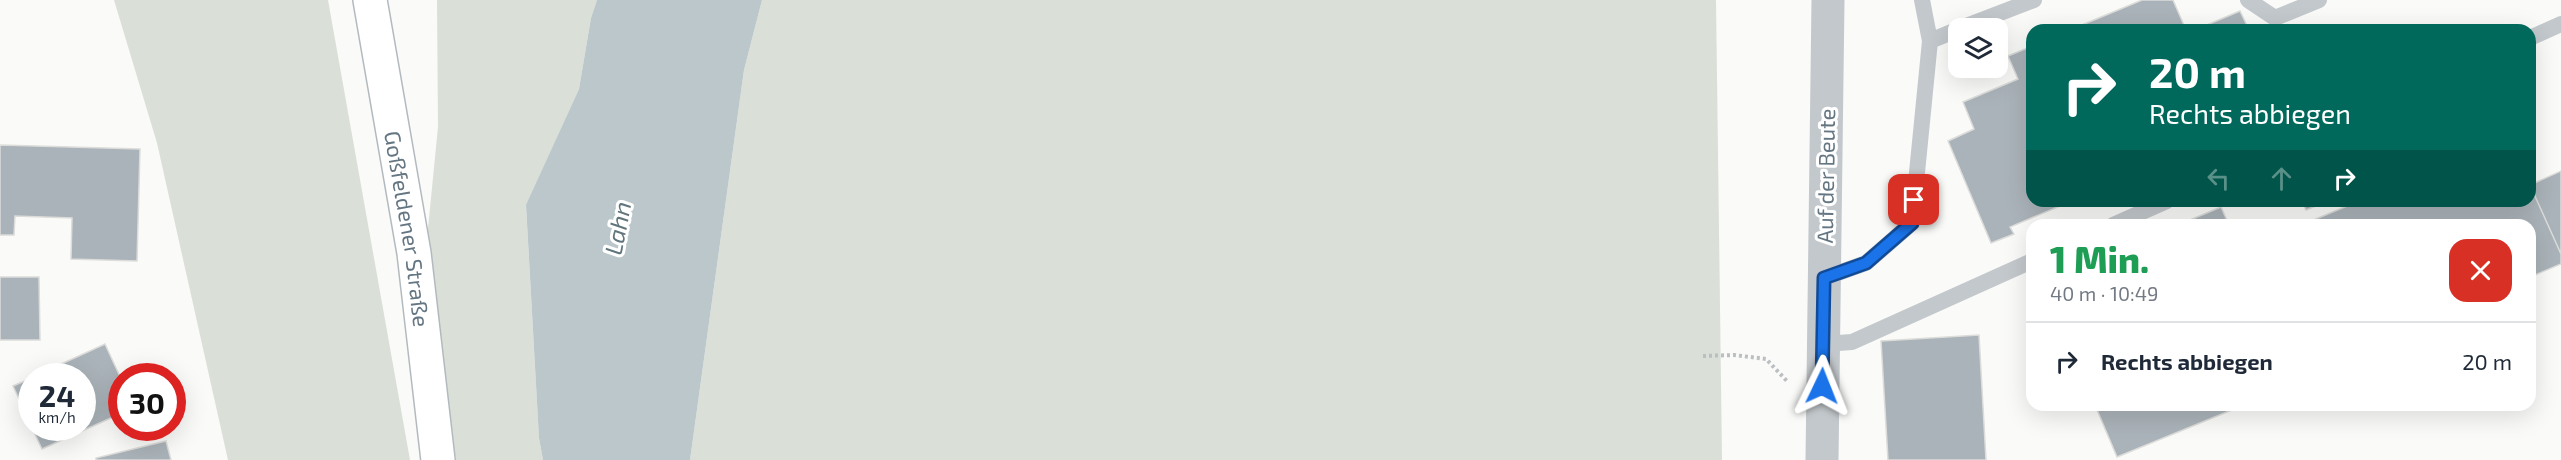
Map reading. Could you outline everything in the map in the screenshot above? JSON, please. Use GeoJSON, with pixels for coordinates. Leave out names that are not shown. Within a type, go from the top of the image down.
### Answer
{"type":"FeatureCollection","features":[{"type":"Feature","properties":{"kind":"main road","name":"Goßfeldener Straße"},"geometry":{"type":"LineString","coordinates":[[370,0],[395,133],[414,253],[438,460]]}},
{"type":"Feature","properties":{"kind":"street","name":"Auf der Beute"},"geometry":{"type":"LineString","coordinates":[[1822,460],[1828,0]]}},
{"type":"Feature","properties":{"kind":"lane"},"geometry":{"type":"LineString","coordinates":[[1824,278],[1866,263],[1912,223],[1930,41],[1922,0]]}},
{"type":"Feature","properties":{"kind":"lane"},"geometry":{"type":"LineString","coordinates":[[1988,18],[2034,0]]}},
{"type":"Feature","properties":{"kind":"lane"},"geometry":{"type":"LineString","coordinates":[[2247,0],[2275,18],[2319,0]]}},
{"type":"Feature","properties":{"kind":"lane"},"geometry":{"type":"LineString","coordinates":[[2536,35],[2561,24]]}},
{"type":"Feature","properties":{"kind":"lane"},"geometry":{"type":"LineString","coordinates":[[1930,41],[1948,34]]}},
{"type":"Feature","properties":{"kind":"lane"},"geometry":{"type":"LineString","coordinates":[[2126,219],[2154,207]]}},
{"type":"Feature","properties":{"kind":"lane"},"geometry":{"type":"LineString","coordinates":[[1824,344],[1852,342],[2026,264]]}},
{"type":"Feature","properties":{"kind":"path"},"geometry":{"type":"LineString","coordinates":[[1703,356],[1734,355],[1766,359],[1786,378],[1804,409],[1821,428]]}},
{"type":"Feature","properties":{"kind":"shaded area"},"geometry":{"type":"Polygon","coordinates":[[[114,0],[328,0],[410,460],[228,460],[157,143],[114,0]]]}},
{"type":"Feature","properties":{"kind":"shaded area"},"geometry":{"type":"Polygon","coordinates":[[[437,0],[597,0],[591,18],[579,89],[526,206],[539,438],[543,460],[456,460],[433,342],[425,259],[438,127],[437,0]]]}},
{"type":"Feature","properties":{"kind":"shaded area"},"geometry":{"type":"Polygon","coordinates":[[[762,0],[1716,0],[1722,460],[690,460],[744,70],[762,0]]]}},
{"type":"Feature","properties":{"kind":"water","name":"Lahn"},"geometry":{"type":"Polygon","coordinates":[[[597,0],[762,0],[744,70],[690,460],[543,460],[539,438],[526,205],[579,89],[591,18],[597,0]]]}},
{"type":"Feature","properties":{"kind":"building"},"geometry":{"type":"Polygon","coordinates":[[[2142,0],[2173,0],[2183,24],[2084,24],[2142,0]]]}},
{"type":"Feature","properties":{"kind":"building"},"geometry":{"type":"Polygon","coordinates":[[[2240,11],[2246,24],[2209,24],[2240,11]]]}},
{"type":"Feature","properties":{"kind":"building"},"geometry":{"type":"Polygon","coordinates":[[[2026,48],[2026,207],[2058,207],[2010,227],[2014,234],[1991,243],[1948,141],[1974,129],[1963,102],[2018,79],[2008,56],[2026,48]]]}},
{"type":"Feature","properties":{"kind":"building"},"geometry":{"type":"Polygon","coordinates":[[[0,145],[140,149],[137,261],[71,259],[72,218],[15,216],[14,235],[0,235],[0,145]]]}},
{"type":"Feature","properties":{"kind":"building"},"geometry":{"type":"Polygon","coordinates":[[[2561,171],[2561,254],[2536,198],[2536,182],[2561,171]]]}},
{"type":"Feature","properties":{"kind":"building"},"geometry":{"type":"Polygon","coordinates":[[[2536,198],[2561,254],[2561,264],[2536,274],[2536,219],[2316,219],[2345,207],[2536,207],[2536,198]]]}},
{"type":"Feature","properties":{"kind":"building"},"geometry":{"type":"Polygon","coordinates":[[[2221,207],[2226,219],[2192,219],[2221,207]]]}},
{"type":"Feature","properties":{"kind":"building"},"geometry":{"type":"Polygon","coordinates":[[[0,277],[39,277],[40,340],[0,340],[0,277]]]}},
{"type":"Feature","properties":{"kind":"building"},"geometry":{"type":"Polygon","coordinates":[[[1979,335],[1986,460],[1888,460],[1881,341],[1979,335]]]}},
{"type":"Feature","properties":{"kind":"building"},"geometry":{"type":"Polygon","coordinates":[[[105,344],[114,363],[108,363],[108,419],[96,425],[96,363],[63,363],[105,344]]]}},
{"type":"Feature","properties":{"kind":"building"},"geometry":{"type":"Polygon","coordinates":[[[18,384],[18,397],[13,386],[18,384]]]}},
{"type":"Feature","properties":{"kind":"building"},"geometry":{"type":"Polygon","coordinates":[[[2098,411],[2229,411],[2117,457],[2098,411]]]}},
{"type":"Feature","properties":{"kind":"building"},"geometry":{"type":"Polygon","coordinates":[[[38,441],[60,441],[42,449],[38,441]]]}},
{"type":"Feature","properties":{"kind":"building"},"geometry":{"type":"Polygon","coordinates":[[[166,441],[171,460],[96,460],[96,458],[166,441]]]}},
{"type":"Feature","properties":{"kind":"route"},"geometry":{"type":"LineString","coordinates":[[1822,386],[1824,278],[1866,263],[1912,223],[1914,200]]}}]}
